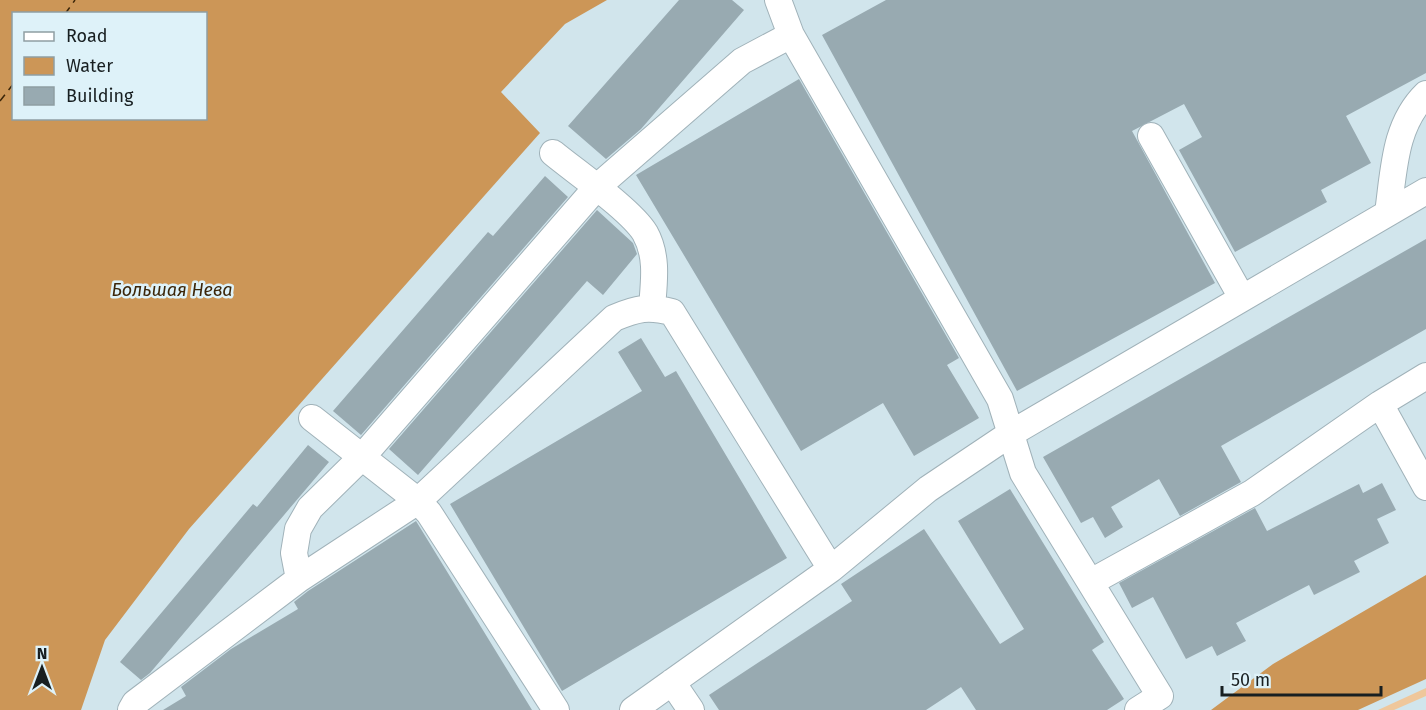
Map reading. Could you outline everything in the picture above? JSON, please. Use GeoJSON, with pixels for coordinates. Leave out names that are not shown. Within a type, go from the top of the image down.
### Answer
{"type":"FeatureCollection","features":[{"type":"Feature","properties":{"kind":"lane"},"geometry":{"type":"LineString","coordinates":[[778,0],[791,35],[999,399],[1023,473],[1160,696],[1138,710]]}},
{"type":"Feature","properties":{"kind":"lane"},"geometry":{"type":"LineString","coordinates":[[300,579],[294,554],[298,530],[310,508],[362,457],[596,188],[742,61],[791,35]]}},
{"type":"Feature","properties":{"kind":"lane"},"geometry":{"type":"LineString","coordinates":[[1388,213],[1401,130],[1412,108],[1426,94]]}},
{"type":"Feature","properties":{"kind":"lane"},"geometry":{"type":"LineString","coordinates":[[1151,136],[1242,298]]}},
{"type":"Feature","properties":{"kind":"lane"},"geometry":{"type":"LineString","coordinates":[[553,153],[632,219],[645,234],[655,272],[652,307]]}},
{"type":"Feature","properties":{"kind":"lane"},"geometry":{"type":"LineString","coordinates":[[633,710],[831,569],[928,489],[1011,434],[1426,191]]}},
{"type":"Feature","properties":{"kind":"lane"},"geometry":{"type":"LineString","coordinates":[[131,710],[135,703],[300,579],[418,501],[614,318],[632,311],[652,307],[672,312],[831,569]]}},
{"type":"Feature","properties":{"kind":"lane"},"geometry":{"type":"LineString","coordinates":[[1091,582],[1252,493],[1380,404],[1426,376]]}},
{"type":"Feature","properties":{"kind":"lane"},"geometry":{"type":"LineString","coordinates":[[1380,404],[1426,487]]}},
{"type":"Feature","properties":{"kind":"lane"},"geometry":{"type":"LineString","coordinates":[[312,418],[418,501],[429,513],[556,710]]}},
{"type":"Feature","properties":{"kind":"lane"},"geometry":{"type":"LineString","coordinates":[[672,682],[691,710]]}},
{"type":"Feature","properties":{"kind":"shaded area"},"geometry":{"type":"Polygon","coordinates":[[[1426,688],[1426,696],[1394,710],[1378,710],[1426,688]]]}},
{"type":"Feature","properties":{"kind":"water","name":"Большая Нева"},"geometry":{"type":"Polygon","coordinates":[[[0,0],[607,0],[565,24],[501,92],[540,133],[189,529],[105,640],[81,710],[0,710],[0,0]]]}},
{"type":"Feature","properties":{"kind":"water"},"geometry":{"type":"Polygon","coordinates":[[[1426,575],[1426,679],[1358,710],[1211,710],[1273,664],[1426,575]]]}},
{"type":"Feature","properties":{"kind":"building"},"geometry":{"type":"Polygon","coordinates":[[[679,0],[732,0],[744,10],[641,129],[606,159],[568,126],[679,0]]]}},
{"type":"Feature","properties":{"kind":"building"},"geometry":{"type":"Polygon","coordinates":[[[886,0],[1426,0],[1426,73],[1346,116],[1371,163],[1321,190],[1327,202],[1235,252],[1179,150],[1202,137],[1184,104],[1132,131],[1215,283],[1017,391],[822,35],[886,0]]]}},
{"type":"Feature","properties":{"kind":"building"},"geometry":{"type":"Polygon","coordinates":[[[799,79],[959,358],[947,365],[979,418],[914,456],[883,403],[801,451],[636,175],[799,79]]]}},
{"type":"Feature","properties":{"kind":"building"},"geometry":{"type":"Polygon","coordinates":[[[545,176],[568,197],[361,435],[333,411],[488,232],[493,236],[545,176]]]}},
{"type":"Feature","properties":{"kind":"building"},"geometry":{"type":"Polygon","coordinates":[[[597,210],[633,243],[637,254],[603,295],[587,281],[418,475],[389,449],[597,210]]]}},
{"type":"Feature","properties":{"kind":"building"},"geometry":{"type":"Polygon","coordinates":[[[1426,239],[1426,329],[1221,446],[1241,482],[1180,516],[1159,479],[1111,507],[1123,527],[1105,538],[1093,517],[1081,523],[1043,457],[1426,239]]]}},
{"type":"Feature","properties":{"kind":"building"},"geometry":{"type":"Polygon","coordinates":[[[641,338],[665,377],[676,371],[787,558],[562,691],[450,504],[642,391],[618,352],[641,338]]]}},
{"type":"Feature","properties":{"kind":"building"},"geometry":{"type":"Polygon","coordinates":[[[308,445],[329,462],[150,673],[141,680],[120,662],[253,504],[257,507],[308,445]]]}},
{"type":"Feature","properties":{"kind":"building"},"geometry":{"type":"Polygon","coordinates":[[[1382,483],[1396,510],[1377,519],[1389,543],[1354,561],[1360,572],[1314,595],[1309,585],[1236,623],[1246,641],[1217,656],[1212,646],[1186,659],[1153,597],[1132,608],[1119,583],[1255,508],[1267,531],[1359,484],[1363,493],[1382,483]]]}},
{"type":"Feature","properties":{"kind":"building"},"geometry":{"type":"Polygon","coordinates":[[[1010,489],[1104,642],[1092,650],[1124,699],[1107,710],[976,710],[961,687],[926,710],[719,710],[709,695],[852,601],[841,584],[924,529],[1000,644],[1024,629],[958,521],[1010,489]]]}},
{"type":"Feature","properties":{"kind":"building"},"geometry":{"type":"Polygon","coordinates":[[[416,521],[532,710],[163,710],[186,696],[181,687],[231,649],[298,609],[294,602],[308,591],[416,521]]]}},
{"type":"Feature","properties":{"kind":"ferry route"},"geometry":{"type":"LineString","coordinates":[[66,12],[75,0]]}},
{"type":"Feature","properties":{"kind":"ferry route"},"geometry":{"type":"LineString","coordinates":[[0,101],[12,86]]}}]}
